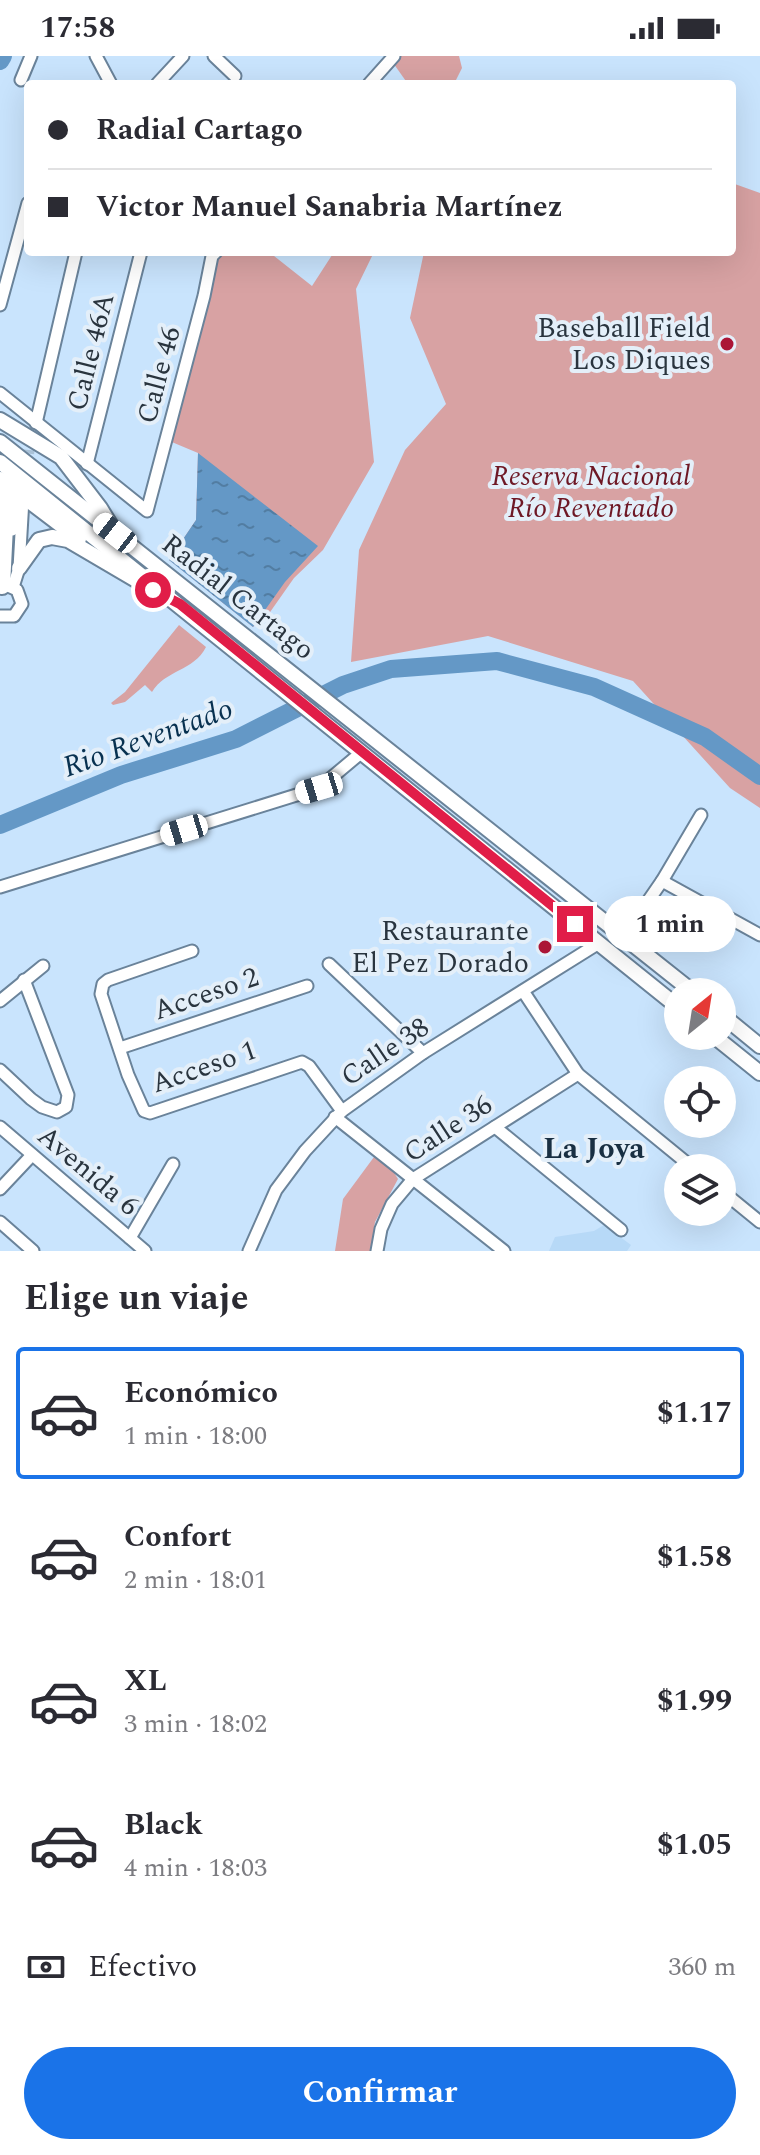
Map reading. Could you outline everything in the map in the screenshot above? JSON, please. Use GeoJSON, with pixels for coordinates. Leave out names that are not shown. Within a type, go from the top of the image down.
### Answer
{"type":"FeatureCollection","features":[{"type":"Feature","properties":{"kind":"highway"},"geometry":{"type":"LineString","coordinates":[[0,481],[6,506],[6,587]]}},
{"type":"Feature","properties":{"kind":"main road"},"geometry":{"type":"LineString","coordinates":[[0,420],[61,457],[115,533]]}},
{"type":"Feature","properties":{"kind":"main road","name":"Radial Cartago"},"geometry":{"type":"LineString","coordinates":[[0,442],[676,978]]}},
{"type":"Feature","properties":{"kind":"main road","name":"Radial Cartago"},"geometry":{"type":"LineString","coordinates":[[0,462],[664,996]]}},
{"type":"Feature","properties":{"kind":"main road"},"geometry":{"type":"LineString","coordinates":[[0,481],[127,576]]}},
{"type":"Feature","properties":{"kind":"main road"},"geometry":{"type":"LineString","coordinates":[[19,568],[39,540],[59,537],[180,604]]}},
{"type":"Feature","properties":{"kind":"main road"},"geometry":{"type":"LineString","coordinates":[[453,826],[457,823],[465,825],[507,855],[523,855]]}},
{"type":"Feature","properties":{"kind":"main road"},"geometry":{"type":"LineString","coordinates":[[736,1026],[760,1046]]}},
{"type":"Feature","properties":{"kind":"main road"},"geometry":{"type":"LineString","coordinates":[[731,1050],[760,1073]]}},
{"type":"Feature","properties":{"kind":"street"},"geometry":{"type":"LineString","coordinates":[[21,80],[31,56]]}},
{"type":"Feature","properties":{"kind":"street"},"geometry":{"type":"LineString","coordinates":[[96,56],[109,80]]}},
{"type":"Feature","properties":{"kind":"street"},"geometry":{"type":"LineString","coordinates":[[161,80],[183,56]]}},
{"type":"Feature","properties":{"kind":"street"},"geometry":{"type":"LineString","coordinates":[[214,56],[235,76]]}},
{"type":"Feature","properties":{"kind":"street"},"geometry":{"type":"LineString","coordinates":[[373,80],[394,56]]}},
{"type":"Feature","properties":{"kind":"street"},"geometry":{"type":"LineString","coordinates":[[0,305],[24,218]]}},
{"type":"Feature","properties":{"kind":"street"},"geometry":{"type":"LineString","coordinates":[[28,437],[75,256]]}},
{"type":"Feature","properties":{"kind":"street","name":"Calle 46A"},"geometry":{"type":"LineString","coordinates":[[87,464],[140,256]]}},
{"type":"Feature","properties":{"kind":"street","name":"Calle 46"},"geometry":{"type":"LineString","coordinates":[[87,464],[147,511],[212,256]]}},
{"type":"Feature","properties":{"kind":"street"},"geometry":{"type":"LineString","coordinates":[[0,393],[28,437],[87,464]]}},
{"type":"Feature","properties":{"kind":"street"},"geometry":{"type":"LineString","coordinates":[[19,496],[19,568],[6,587],[19,496]]}},
{"type":"Feature","properties":{"kind":"street"},"geometry":{"type":"LineString","coordinates":[[0,616],[14,616],[21,609],[20,594],[6,587]]}},
{"type":"Feature","properties":{"kind":"street"},"geometry":{"type":"LineString","coordinates":[[0,887],[319,788],[362,752]]}},
{"type":"Feature","properties":{"kind":"street"},"geometry":{"type":"LineString","coordinates":[[624,936],[662,881],[701,815]]}},
{"type":"Feature","properties":{"kind":"street"},"geometry":{"type":"LineString","coordinates":[[662,881],[760,935]]}},
{"type":"Feature","properties":{"kind":"street","name":"Calle 38"},"geometry":{"type":"LineString","coordinates":[[249,1251],[276,1190],[339,1114],[423,1053],[599,943]]}},
{"type":"Feature","properties":{"kind":"street","name":"Acceso 1"},"geometry":{"type":"LineString","coordinates":[[192,951],[103,984],[101,994],[144,1111],[150,1113],[302,1062],[309,1066],[339,1114]]}},
{"type":"Feature","properties":{"kind":"street"},"geometry":{"type":"LineString","coordinates":[[329,964],[423,1053]]}},
{"type":"Feature","properties":{"kind":"street"},"geometry":{"type":"LineString","coordinates":[[0,1001],[43,966]]}},
{"type":"Feature","properties":{"kind":"street"},"geometry":{"type":"LineString","coordinates":[[0,1070],[42,1107],[62,1111],[68,1102],[24,980]]}},
{"type":"Feature","properties":{"kind":"street","name":"Acceso 2"},"geometry":{"type":"LineString","coordinates":[[120,1048],[307,986]]}},
{"type":"Feature","properties":{"kind":"street"},"geometry":{"type":"LineString","coordinates":[[523,991],[578,1074],[676,1154]]}},
{"type":"Feature","properties":{"kind":"street","name":"Calle 36"},"geometry":{"type":"LineString","coordinates":[[377,1251],[381,1229],[392,1204],[413,1179],[578,1074]]}},
{"type":"Feature","properties":{"kind":"street"},"geometry":{"type":"LineString","coordinates":[[339,1114],[413,1179],[504,1251]]}},
{"type":"Feature","properties":{"kind":"street","name":"Avenida 6"},"geometry":{"type":"LineString","coordinates":[[0,1127],[145,1251]]}},
{"type":"Feature","properties":{"kind":"street"},"geometry":{"type":"LineString","coordinates":[[495,1127],[621,1230]]}},
{"type":"Feature","properties":{"kind":"street"},"geometry":{"type":"LineString","coordinates":[[0,1189],[32,1155]]}},
{"type":"Feature","properties":{"kind":"street"},"geometry":{"type":"LineString","coordinates":[[130,1238],[173,1164]]}},
{"type":"Feature","properties":{"kind":"street"},"geometry":{"type":"LineString","coordinates":[[736,1202],[760,1222]]}},
{"type":"Feature","properties":{"kind":"street"},"geometry":{"type":"LineString","coordinates":[[0,1222],[33,1251]]}},
{"type":"Feature","properties":{"kind":"shaded area"},"geometry":{"type":"Polygon","coordinates":[[[604,1225],[631,1245],[627,1251],[549,1251],[555,1237],[594,1231],[604,1225]]]}},
{"type":"Feature","properties":{"kind":"green space"},"geometry":{"type":"Polygon","coordinates":[[[394,56],[459,56],[462,68],[456,80],[405,80],[391,60],[394,56]]]}},
{"type":"Feature","properties":{"kind":"green space","name":"Reserva Nacional Río Reventado"},"geometry":{"type":"Polygon","coordinates":[[[736,184],[760,193],[760,808],[730,788],[633,681],[488,636],[351,662],[359,550],[405,450],[446,404],[410,318],[423,256],[736,256],[736,184]]]}},
{"type":"Feature","properties":{"kind":"green space"},"geometry":{"type":"Polygon","coordinates":[[[215,256],[274,256],[312,286],[331,256],[372,256],[356,289],[374,462],[323,550],[294,578],[268,615],[253,627],[169,560],[196,520],[198,453],[167,440],[215,256]]]}},
{"type":"Feature","properties":{"kind":"green space"},"geometry":{"type":"Polygon","coordinates":[[[179,625],[206,647],[201,655],[164,679],[152,692],[145,685],[125,702],[113,705],[111,703],[125,692],[179,625]]]}},
{"type":"Feature","properties":{"kind":"green space"},"geometry":{"type":"Polygon","coordinates":[[[374,1157],[393,1171],[398,1179],[375,1222],[371,1251],[335,1251],[343,1199],[374,1157]]]}},
{"type":"Feature","properties":{"kind":"water"},"geometry":{"type":"Polygon","coordinates":[[[198,453],[318,546],[285,582],[253,627],[169,560],[196,520],[198,453]]]}},
{"type":"Feature","properties":{"kind":"waterway"},"geometry":{"type":"LineString","coordinates":[[0,61],[3,56]]}},
{"type":"Feature","properties":{"kind":"waterway","name":"Rio Reventado"},"geometry":{"type":"LineString","coordinates":[[0,825],[121,775],[236,739],[343,685],[391,669],[497,661],[594,687],[705,737],[760,776]]}},
{"type":"Feature","properties":{"kind":"tunnel"},"geometry":{"type":"LineString","coordinates":[[27,470],[29,450]]}},
{"type":"Feature","properties":{"kind":"place","name":"Baseball Field Los Diques"},"geometry":{"type":"Point","coordinates":[727,344]}},
{"type":"Feature","properties":{"kind":"place","name":"Restaurante El Pez Dorado"},"geometry":{"type":"Point","coordinates":[545,947]}},
{"type":"Feature","properties":{"kind":"district","name":"La Joya"},"geometry":{"type":"Point","coordinates":[594,1149]}},
{"type":"Feature","properties":{"kind":"route"},"geometry":{"type":"LineString","coordinates":[[153,590],[180,604],[575,924]]}}]}
